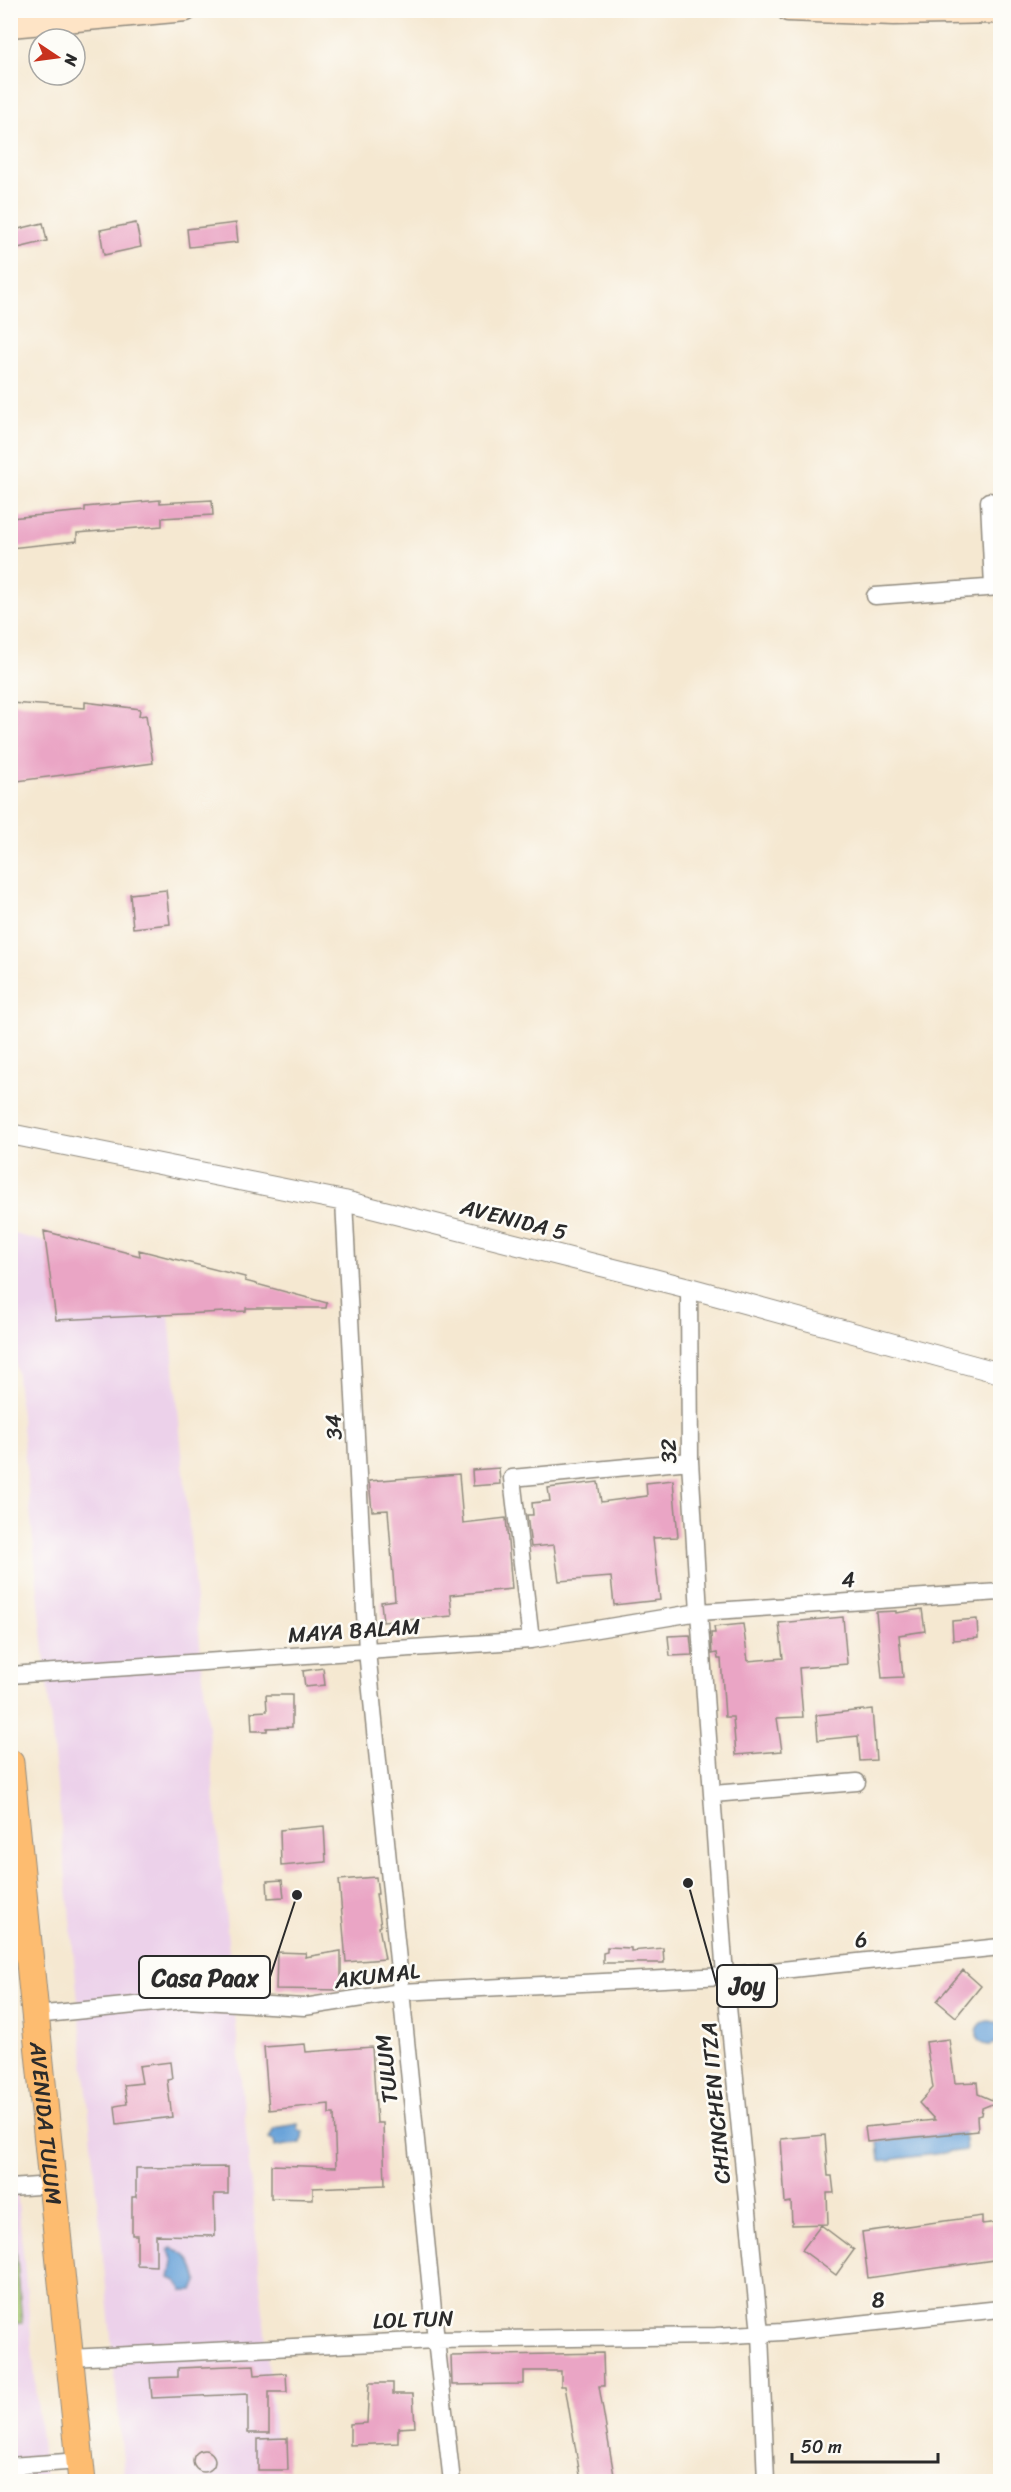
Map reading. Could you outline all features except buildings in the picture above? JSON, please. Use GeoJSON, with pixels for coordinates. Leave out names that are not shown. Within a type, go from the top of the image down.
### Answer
{"type":"FeatureCollection","features":[{"type":"Feature","properties":{"kind":"highway","name":"AVENIDA TULUM"},"geometry":{"type":"LineString","coordinates":[[10,1763],[14,1827],[81,2471]]}},
{"type":"Feature","properties":{"kind":"main road"},"geometry":{"type":"LineString","coordinates":[[10,26],[186,10]]}},
{"type":"Feature","properties":{"kind":"main road"},"geometry":{"type":"LineString","coordinates":[[788,10],[894,14],[1000,12]]}},
{"type":"Feature","properties":{"kind":"street"},"geometry":{"type":"LineString","coordinates":[[875,596],[997,587],[989,501]]}},
{"type":"Feature","properties":{"kind":"street","name":"AVENIDA 5"},"geometry":{"type":"LineString","coordinates":[[10,1134],[344,1201],[689,1288],[1000,1373]]}},
{"type":"Feature","properties":{"kind":"street","name":"34"},"geometry":{"type":"LineString","coordinates":[[344,1201],[367,1651]]}},
{"type":"Feature","properties":{"kind":"street","name":"32"},"geometry":{"type":"LineString","coordinates":[[689,1288],[690,1461],[699,1612]]}},
{"type":"Feature","properties":{"kind":"street"},"geometry":{"type":"LineString","coordinates":[[531,1640],[512,1478],[690,1461]]}},
{"type":"Feature","properties":{"kind":"street","name":"4"},"geometry":{"type":"LineString","coordinates":[[699,1612],[1000,1592]]}},
{"type":"Feature","properties":{"kind":"street","name":"MAYA BALAM"},"geometry":{"type":"LineString","coordinates":[[10,1675],[531,1640],[699,1612]]}},
{"type":"Feature","properties":{"kind":"street","name":"CHINCHEN ITZA"},"geometry":{"type":"LineString","coordinates":[[699,1612],[725,1976],[760,2333],[766,2481]]}},
{"type":"Feature","properties":{"kind":"street","name":"TULUM"},"geometry":{"type":"LineString","coordinates":[[367,1651],[452,2481]]}},
{"type":"Feature","properties":{"kind":"street"},"geometry":{"type":"LineString","coordinates":[[713,1794],[857,1782]]}},
{"type":"Feature","properties":{"kind":"street","name":"6"},"geometry":{"type":"LineString","coordinates":[[725,1976],[1000,1947]]}},
{"type":"Feature","properties":{"kind":"street","name":"AKUMAL"},"geometry":{"type":"LineString","coordinates":[[35,2015],[185,2000],[304,2007],[402,1992],[725,1976]]}},
{"type":"Feature","properties":{"kind":"street"},"geometry":{"type":"LineString","coordinates":[[10,2188],[51,2185]]}},
{"type":"Feature","properties":{"kind":"street","name":"8"},"geometry":{"type":"LineString","coordinates":[[760,2333],[1000,2309]]}},
{"type":"Feature","properties":{"kind":"street","name":"LOL TUN"},"geometry":{"type":"LineString","coordinates":[[69,2358],[436,2340],[760,2333]]}},
{"type":"Feature","properties":{"kind":"street"},"geometry":{"type":"LineString","coordinates":[[10,2466],[81,2471]]}},
{"type":"Feature","properties":{"kind":"shaded area"},"geometry":{"type":"Polygon","coordinates":[[[10,1233],[165,1272],[279,2481],[125,2481],[11,1314],[10,1233]]]}},
{"type":"Feature","properties":{"kind":"shaded area"},"geometry":{"type":"Polygon","coordinates":[[[11,2129],[45,2481],[11,2481],[11,2129]]]}},
{"type":"Feature","properties":{"kind":"green space"},"geometry":{"type":"Polygon","coordinates":[[[10,2175],[22,2323],[11,2324],[10,2324],[10,2175]]]}},
{"type":"Feature","properties":{"kind":"water"},"geometry":{"type":"Polygon","coordinates":[[[989,2021],[994,2022],[1000,2028],[1000,2038],[994,2044],[989,2045],[984,2044],[978,2038],[977,2033],[978,2028],[984,2022],[989,2021]]]}},
{"type":"Feature","properties":{"kind":"water"},"geometry":{"type":"Polygon","coordinates":[[[298,2124],[298,2129],[303,2132],[301,2143],[275,2147],[274,2141],[269,2139],[274,2128],[298,2124]]]}},
{"type":"Feature","properties":{"kind":"water"},"geometry":{"type":"Polygon","coordinates":[[[964,2132],[966,2150],[880,2161],[878,2141],[964,2132]]]}},
{"type":"Feature","properties":{"kind":"water"},"geometry":{"type":"Polygon","coordinates":[[[171,2248],[183,2253],[193,2265],[198,2282],[193,2291],[183,2291],[177,2281],[170,2278],[173,2262],[169,2250],[171,2248]]]}},
{"type":"Feature","properties":{"kind":"place","name":"Joy"},"geometry":{"type":"Point","coordinates":[688,1883]}},
{"type":"Feature","properties":{"kind":"place","name":"Casa Paax"},"geometry":{"type":"Point","coordinates":[297,1895]}}]}
